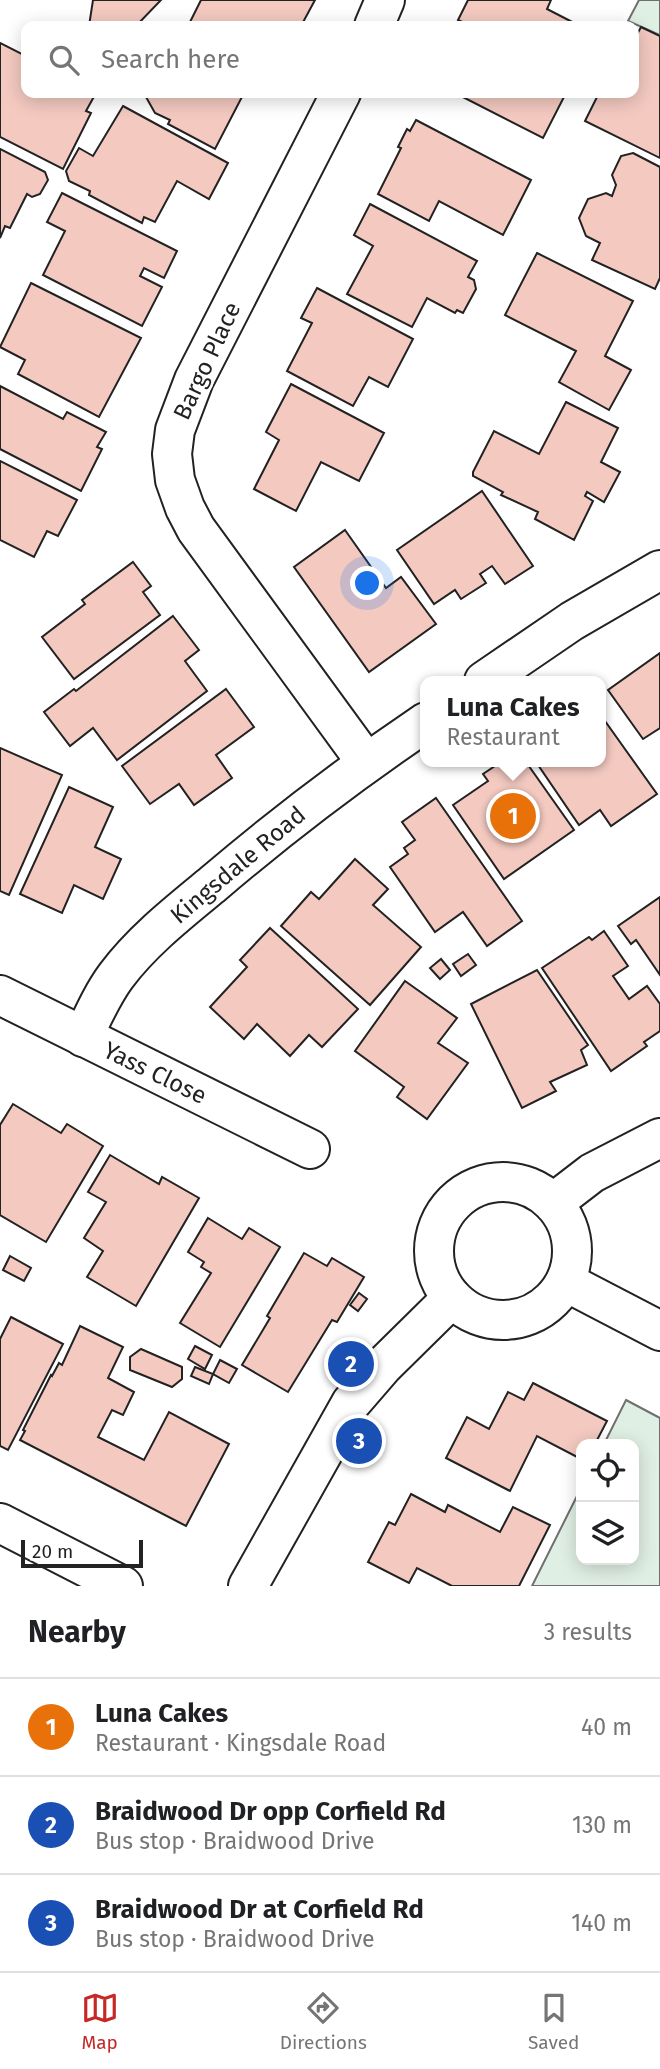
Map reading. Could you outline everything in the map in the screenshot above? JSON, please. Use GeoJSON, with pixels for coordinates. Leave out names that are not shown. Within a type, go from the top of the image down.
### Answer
{"type":"FeatureCollection","features":[{"type":"Feature","properties":{"kind":"street"},"geometry":{"type":"LineString","coordinates":[[376,21],[385,0]]}},
{"type":"Feature","properties":{"kind":"street","name":"Bargo Place"},"geometry":{"type":"LineString","coordinates":[[338,98],[190,389],[175,430],[172,454],[176,480],[196,529],[366,762]]}},
{"type":"Feature","properties":{"kind":"street"},"geometry":{"type":"LineString","coordinates":[[491,676],[572,621],[660,570]]}},
{"type":"Feature","properties":{"kind":"street","name":"Kingsdale Road"},"geometry":{"type":"LineString","coordinates":[[83,1037],[100,1001],[131,958],[185,908],[283,824],[420,725]]}},
{"type":"Feature","properties":{"kind":"street","name":"Yass Close"},"geometry":{"type":"LineString","coordinates":[[0,995],[310,1149]]}},
{"type":"Feature","properties":{"kind":"street"},"geometry":{"type":"LineString","coordinates":[[553,1203],[592,1173],[660,1138]]}},
{"type":"Feature","properties":{"kind":"street"},"geometry":{"type":"LineString","coordinates":[[511,1182],[534,1189],[553,1203],[565,1220],[571,1240],[572,1261],[566,1282],[552,1300],[535,1313],[513,1320],[491,1320],[470,1312],[452,1298],[439,1278],[434,1255],[438,1231],[448,1210],[466,1194],[487,1184],[511,1182]]}},
{"type":"Feature","properties":{"kind":"street"},"geometry":{"type":"LineString","coordinates":[[566,1282],[660,1331]]}},
{"type":"Feature","properties":{"kind":"street"},"geometry":{"type":"LineString","coordinates":[[248,1586],[351,1403],[383,1366],[452,1298]]}},
{"type":"Feature","properties":{"kind":"street"},"geometry":{"type":"LineString","coordinates":[[0,1523],[123,1586]]}},
{"type":"Feature","properties":{"kind":"green space"},"geometry":{"type":"Polygon","coordinates":[[[639,0],[660,0],[660,35],[639,26],[639,21],[628,21],[639,0]]]}},
{"type":"Feature","properties":{"kind":"green space"},"geometry":{"type":"Polygon","coordinates":[[[626,1400],[660,1418],[660,1586],[532,1586],[576,1498],[576,1565],[639,1565],[639,1439],[606,1439],[626,1400]]]}},
{"type":"Feature","properties":{"kind":"building"},"geometry":{"type":"Polygon","coordinates":[[[93,0],[161,0],[141,21],[90,21],[93,0]]]}},
{"type":"Feature","properties":{"kind":"building"},"geometry":{"type":"Polygon","coordinates":[[[201,0],[315,0],[304,21],[190,21],[201,0]]]}},
{"type":"Feature","properties":{"kind":"building"},"geometry":{"type":"Polygon","coordinates":[[[468,0],[551,0],[547,9],[570,21],[460,21],[458,20],[468,0]]]}},
{"type":"Feature","properties":{"kind":"building"},"geometry":{"type":"Polygon","coordinates":[[[641,27],[660,36],[660,158],[585,121],[596,98],[639,98],[641,27]]]}},
{"type":"Feature","properties":{"kind":"building"},"geometry":{"type":"Polygon","coordinates":[[[0,43],[21,54],[21,98],[93,98],[86,111],[91,113],[63,169],[0,137],[0,43]]]}},
{"type":"Feature","properties":{"kind":"building"},"geometry":{"type":"Polygon","coordinates":[[[147,98],[241,98],[215,149],[168,124],[170,120],[155,113],[147,98]]]}},
{"type":"Feature","properties":{"kind":"building"},"geometry":{"type":"Polygon","coordinates":[[[465,98],[563,98],[543,138],[465,98]]]}},
{"type":"Feature","properties":{"kind":"building"},"geometry":{"type":"Polygon","coordinates":[[[123,106],[228,163],[209,199],[177,181],[155,222],[144,217],[142,223],[89,195],[90,191],[69,181],[66,171],[79,148],[93,156],[123,106]]]}},
{"type":"Feature","properties":{"kind":"building"},"geometry":{"type":"Polygon","coordinates":[[[416,120],[531,180],[503,235],[439,201],[429,221],[378,194],[401,148],[398,147],[407,129],[410,131],[416,120]]]}},
{"type":"Feature","properties":{"kind":"building"},"geometry":{"type":"Polygon","coordinates":[[[0,149],[45,172],[48,180],[40,194],[32,197],[27,194],[10,228],[5,226],[0,238],[0,149]]]}},
{"type":"Feature","properties":{"kind":"building"},"geometry":{"type":"Polygon","coordinates":[[[633,153],[660,167],[660,278],[655,289],[592,260],[600,243],[586,236],[579,218],[588,199],[606,193],[612,196],[616,185],[612,175],[621,156],[633,153]]]}},
{"type":"Feature","properties":{"kind":"building"},"geometry":{"type":"Polygon","coordinates":[[[62,193],[177,251],[164,278],[144,268],[140,276],[162,287],[142,326],[43,275],[65,231],[47,222],[62,193]]]}},
{"type":"Feature","properties":{"kind":"building"},"geometry":{"type":"Polygon","coordinates":[[[370,204],[477,261],[468,277],[474,280],[476,289],[463,313],[457,310],[455,313],[427,298],[412,327],[347,294],[373,246],[354,235],[370,204]]]}},
{"type":"Feature","properties":{"kind":"building"},"geometry":{"type":"Polygon","coordinates":[[[537,253],[633,301],[605,356],[631,370],[609,410],[559,382],[576,351],[505,315],[537,253]]]}},
{"type":"Feature","properties":{"kind":"building"},"geometry":{"type":"Polygon","coordinates":[[[31,283],[141,338],[99,417],[18,374],[25,360],[0,347],[31,283]]]}},
{"type":"Feature","properties":{"kind":"building"},"geometry":{"type":"Polygon","coordinates":[[[317,288],[413,339],[388,387],[369,377],[353,406],[287,371],[312,323],[301,318],[317,288]]]}},
{"type":"Feature","properties":{"kind":"building"},"geometry":{"type":"Polygon","coordinates":[[[291,384],[384,433],[359,481],[321,462],[296,511],[254,489],[279,440],[266,432],[291,384]]]}},
{"type":"Feature","properties":{"kind":"building"},"geometry":{"type":"Polygon","coordinates":[[[0,386],[63,419],[67,412],[106,432],[97,447],[102,449],[81,491],[0,449],[0,386]]]}},
{"type":"Feature","properties":{"kind":"building"},"geometry":{"type":"Polygon","coordinates":[[[566,402],[618,428],[601,462],[620,472],[604,502],[587,492],[585,496],[593,501],[574,540],[535,519],[538,512],[501,495],[503,492],[473,476],[494,431],[539,454],[566,402]]]}},
{"type":"Feature","properties":{"kind":"building"},"geometry":{"type":"Polygon","coordinates":[[[0,461],[77,500],[58,536],[47,531],[34,557],[0,540],[0,461]]]}},
{"type":"Feature","properties":{"kind":"building"},"geometry":{"type":"Polygon","coordinates":[[[482,491],[533,566],[505,584],[492,566],[480,574],[486,583],[461,599],[455,590],[434,604],[397,550],[482,491]]]}},
{"type":"Feature","properties":{"kind":"building"},"geometry":{"type":"Polygon","coordinates":[[[345,530],[386,588],[401,577],[436,624],[369,672],[294,567],[345,530]]]}},
{"type":"Feature","properties":{"kind":"building"},"geometry":{"type":"Polygon","coordinates":[[[133,562],[151,586],[143,592],[160,615],[74,679],[42,637],[85,604],[82,600],[133,562]]]}},
{"type":"Feature","properties":{"kind":"building"},"geometry":{"type":"Polygon","coordinates":[[[173,616],[199,650],[185,661],[207,691],[117,760],[93,728],[70,746],[44,712],[74,689],[76,691],[173,616]]]}},
{"type":"Feature","properties":{"kind":"building"},"geometry":{"type":"Polygon","coordinates":[[[660,653],[660,728],[643,739],[608,690],[660,653]]]}},
{"type":"Feature","properties":{"kind":"building"},"geometry":{"type":"Polygon","coordinates":[[[226,689],[254,727],[216,755],[232,778],[194,805],[179,784],[150,804],[122,766],[226,689]]]}},
{"type":"Feature","properties":{"kind":"building"},"geometry":{"type":"Polygon","coordinates":[[[606,722],[657,794],[611,826],[600,810],[579,825],[539,767],[606,767],[606,722]]]}},
{"type":"Feature","properties":{"kind":"building"},"geometry":{"type":"Polygon","coordinates":[[[0,748],[62,775],[9,895],[0,891],[0,748]]]}},
{"type":"Feature","properties":{"kind":"building"},"geometry":{"type":"Polygon","coordinates":[[[494,767],[530,767],[574,830],[504,879],[453,805],[488,781],[483,774],[494,767]]]}},
{"type":"Feature","properties":{"kind":"building"},"geometry":{"type":"Polygon","coordinates":[[[69,787],[113,807],[95,847],[121,859],[103,899],[74,885],[62,913],[20,894],[69,787]]]}},
{"type":"Feature","properties":{"kind":"building"},"geometry":{"type":"Polygon","coordinates":[[[436,798],[522,921],[487,946],[463,912],[435,932],[390,867],[408,854],[404,848],[415,840],[402,822],[436,798]]]}},
{"type":"Feature","properties":{"kind":"building"},"geometry":{"type":"Polygon","coordinates":[[[355,859],[388,889],[373,905],[421,947],[370,1005],[281,926],[311,892],[319,899],[355,859]]]}},
{"type":"Feature","properties":{"kind":"building"},"geometry":{"type":"Polygon","coordinates":[[[660,897],[660,975],[636,940],[631,944],[618,926],[660,897]]]}},
{"type":"Feature","properties":{"kind":"building"},"geometry":{"type":"Polygon","coordinates":[[[270,928],[358,1009],[322,1047],[309,1035],[290,1056],[257,1024],[244,1039],[210,1007],[247,967],[240,960],[270,928]]]}},
{"type":"Feature","properties":{"kind":"building"},"geometry":{"type":"Polygon","coordinates":[[[604,931],[628,966],[613,976],[629,999],[647,986],[660,1004],[660,1031],[644,1042],[647,1046],[611,1071],[542,968],[589,937],[592,940],[604,931]]]}},
{"type":"Feature","properties":{"kind":"building"},"geometry":{"type":"Polygon","coordinates":[[[468,954],[476,965],[461,976],[453,964],[468,954]]]}},
{"type":"Feature","properties":{"kind":"building"},"geometry":{"type":"Polygon","coordinates":[[[441,959],[450,970],[440,979],[430,968],[441,959]]]}},
{"type":"Feature","properties":{"kind":"building"},"geometry":{"type":"Polygon","coordinates":[[[537,970],[588,1045],[581,1050],[587,1065],[550,1082],[556,1091],[522,1108],[471,1004],[537,970]]]}},
{"type":"Feature","properties":{"kind":"building"},"geometry":{"type":"Polygon","coordinates":[[[405,981],[457,1018],[438,1043],[468,1063],[427,1119],[397,1097],[404,1087],[355,1051],[405,981]]]}},
{"type":"Feature","properties":{"kind":"building"},"geometry":{"type":"Polygon","coordinates":[[[13,1104],[61,1133],[67,1124],[103,1146],[46,1242],[0,1215],[0,1125],[13,1104]]]}},
{"type":"Feature","properties":{"kind":"building"},"geometry":{"type":"Polygon","coordinates":[[[110,1155],[159,1184],[162,1177],[199,1198],[136,1306],[87,1277],[103,1251],[84,1238],[106,1202],[88,1192],[110,1155]]]}},
{"type":"Feature","properties":{"kind":"building"},"geometry":{"type":"Polygon","coordinates":[[[208,1218],[242,1239],[249,1228],[280,1247],[220,1347],[180,1323],[211,1273],[201,1267],[204,1262],[188,1252],[208,1218]]]}},
{"type":"Feature","properties":{"kind":"building"},"geometry":{"type":"Polygon","coordinates":[[[304,1253],[327,1266],[332,1258],[364,1277],[337,1322],[332,1320],[288,1392],[242,1365],[304,1253]]]}},
{"type":"Feature","properties":{"kind":"building"},"geometry":{"type":"Polygon","coordinates":[[[10,1256],[31,1268],[24,1281],[3,1270],[10,1256]]]}},
{"type":"Feature","properties":{"kind":"building"},"geometry":{"type":"Polygon","coordinates":[[[359,1293],[367,1299],[358,1311],[350,1305],[359,1293]]]}},
{"type":"Feature","properties":{"kind":"building"},"geometry":{"type":"Polygon","coordinates":[[[11,1317],[63,1344],[8,1450],[0,1446],[0,1339],[11,1317]]]}},
{"type":"Feature","properties":{"kind":"building"},"geometry":{"type":"Polygon","coordinates":[[[80,1326],[123,1347],[108,1378],[134,1392],[123,1415],[112,1410],[98,1437],[144,1460],[169,1412],[229,1444],[186,1526],[20,1440],[51,1375],[59,1363],[62,1365],[80,1326]]]}},
{"type":"Feature","properties":{"kind":"building"},"geometry":{"type":"Polygon","coordinates":[[[195,1346],[212,1355],[205,1369],[188,1359],[195,1346]]]}},
{"type":"Feature","properties":{"kind":"building"},"geometry":{"type":"Polygon","coordinates":[[[141,1349],[182,1367],[182,1379],[172,1387],[130,1370],[130,1357],[141,1349]]]}},
{"type":"Feature","properties":{"kind":"building"},"geometry":{"type":"Polygon","coordinates":[[[220,1360],[237,1369],[229,1383],[213,1374],[220,1360]]]}},
{"type":"Feature","properties":{"kind":"building"},"geometry":{"type":"Polygon","coordinates":[[[195,1367],[213,1374],[209,1384],[191,1376],[195,1367]]]}},
{"type":"Feature","properties":{"kind":"building"},"geometry":{"type":"Polygon","coordinates":[[[533,1383],[607,1421],[598,1439],[576,1439],[576,1456],[537,1436],[510,1491],[446,1458],[467,1417],[489,1429],[508,1392],[524,1400],[533,1383]]]}},
{"type":"Feature","properties":{"kind":"building"},"geometry":{"type":"Polygon","coordinates":[[[411,1494],[445,1512],[448,1505],[500,1532],[513,1507],[550,1525],[519,1586],[452,1586],[417,1568],[409,1583],[368,1562],[389,1522],[395,1525],[411,1494]]]}},
{"type":"Feature","properties":{"kind":"place","name":"Luna Cakes"},"geometry":{"type":"Point","coordinates":[513,816]}},
{"type":"Feature","properties":{"kind":"place","name":"Braidwood Dr opp Corfield Rd"},"geometry":{"type":"Point","coordinates":[351,1364]}},
{"type":"Feature","properties":{"kind":"place","name":"Braidwood Dr at Corfield Rd"},"geometry":{"type":"Point","coordinates":[359,1441]}}]}
